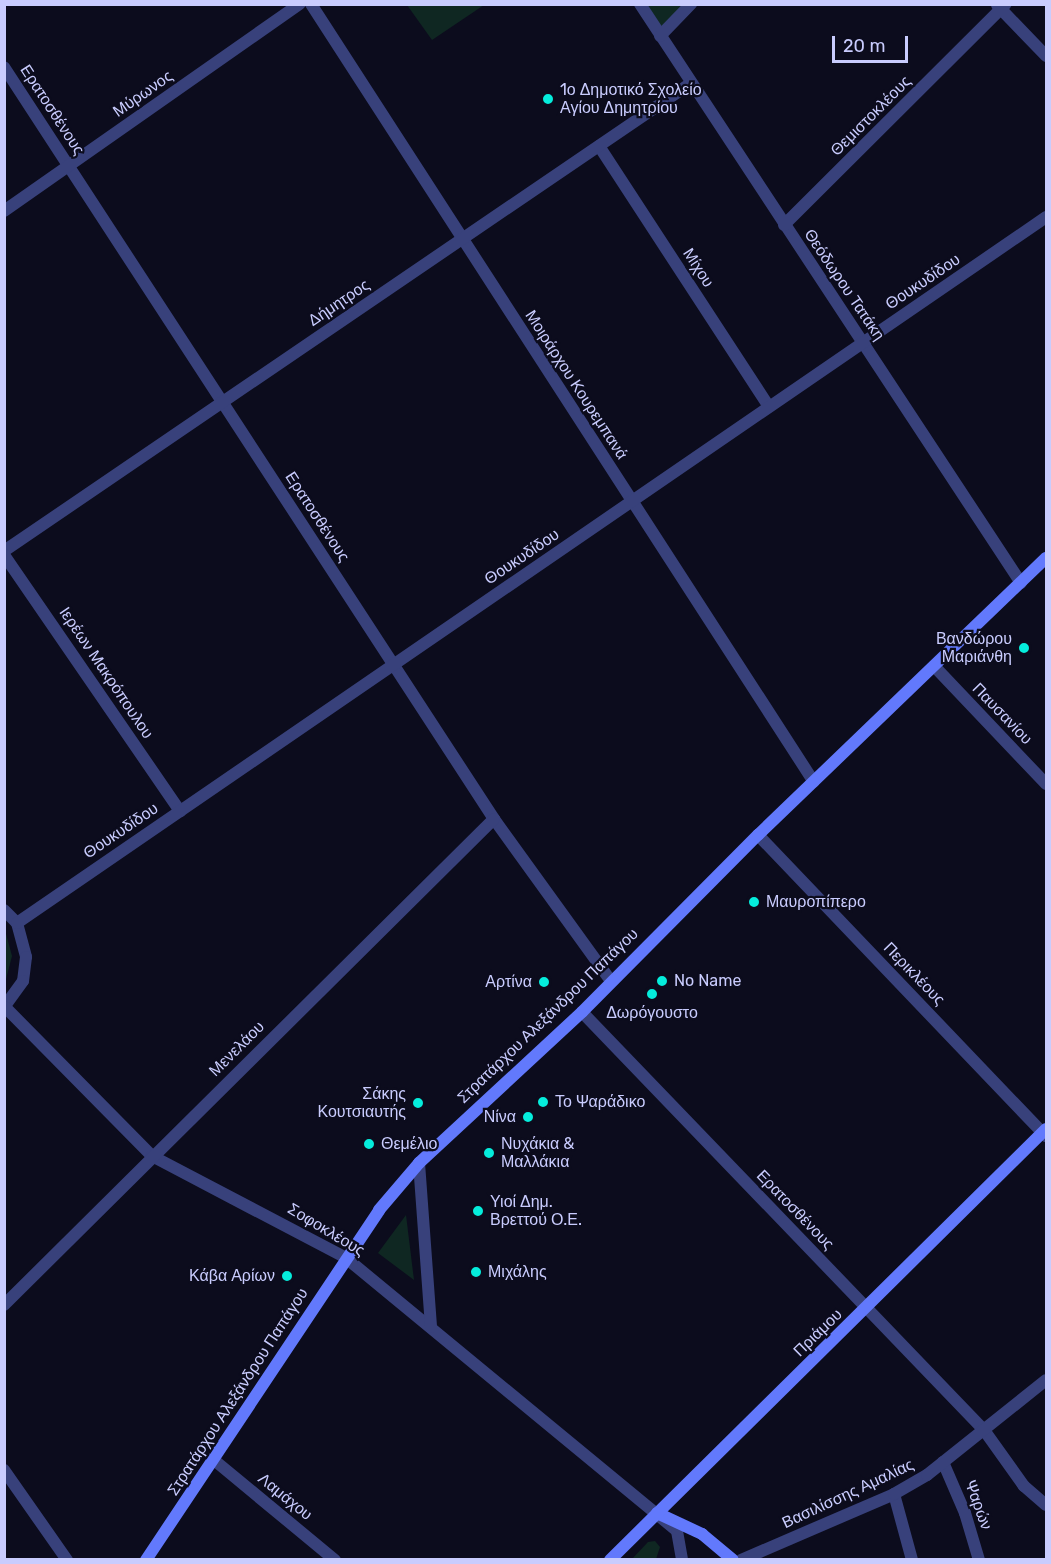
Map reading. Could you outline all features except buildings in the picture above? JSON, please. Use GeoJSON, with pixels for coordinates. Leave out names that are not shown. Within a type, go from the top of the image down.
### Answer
{"type":"FeatureCollection","features":[{"type":"Feature","properties":{"kind":"street","name":"Μύρωνος"},"geometry":{"type":"LineString","coordinates":[[4,211],[300,4]]}},
{"type":"Feature","properties":{"kind":"street","name":"Μοιράρχου Κουρεμπανά"},"geometry":{"type":"LineString","coordinates":[[311,4],[814,782]]}},
{"type":"Feature","properties":{"kind":"street","name":"Θεόδωρου Τατάκη"},"geometry":{"type":"LineString","coordinates":[[640,4],[1021,583]]}},
{"type":"Feature","properties":{"kind":"street"},"geometry":{"type":"LineString","coordinates":[[660,36],[692,4]]}},
{"type":"Feature","properties":{"kind":"street"},"geometry":{"type":"LineString","coordinates":[[1001,6],[1047,56]]}},
{"type":"Feature","properties":{"kind":"street","name":"Θεμιστοκλέους"},"geometry":{"type":"LineString","coordinates":[[784,225],[1001,6]]}},
{"type":"Feature","properties":{"kind":"street","name":"Ερατοσθένους"},"geometry":{"type":"LineString","coordinates":[[4,67],[494,819],[610,980]]}},
{"type":"Feature","properties":{"kind":"street","name":"Δήμητρος"},"geometry":{"type":"LineString","coordinates":[[4,553],[691,83]]}},
{"type":"Feature","properties":{"kind":"street","name":"Μίχου"},"geometry":{"type":"LineString","coordinates":[[599,146],[769,407]]}},
{"type":"Feature","properties":{"kind":"street","name":"Θουκυδίδου"},"geometry":{"type":"LineString","coordinates":[[17,923],[1047,217]]}},
{"type":"Feature","properties":{"kind":"street","name":"Ιερέων Μακρόπουλου"},"geometry":{"type":"LineString","coordinates":[[4,553],[180,811]]}},
{"type":"Feature","properties":{"kind":"street","name":"Στρατάρχου Αλεξάνδρου Παπάγου"},"geometry":{"type":"LineString","coordinates":[[146,1560],[346,1258],[379,1210],[419,1162],[582,1012],[610,980],[758,835],[1047,558]]}},
{"type":"Feature","properties":{"kind":"street","name":"Παυσανίου"},"geometry":{"type":"LineString","coordinates":[[934,666],[1047,784]]}},
{"type":"Feature","properties":{"kind":"street","name":"Μενελάου"},"geometry":{"type":"LineString","coordinates":[[4,1305],[494,819]]}},
{"type":"Feature","properties":{"kind":"street","name":"Περικλέους"},"geometry":{"type":"LineString","coordinates":[[758,835],[1045,1132]]}},
{"type":"Feature","properties":{"kind":"street"},"geometry":{"type":"LineString","coordinates":[[4,910],[17,923],[26,949],[26,965],[20,988],[5,1007]]}},
{"type":"Feature","properties":{"kind":"street","name":"Σοφοκλέους"},"geometry":{"type":"LineString","coordinates":[[5,1007],[152,1156],[346,1258],[657,1513]]}},
{"type":"Feature","properties":{"kind":"street","name":"Ερατοσθένους"},"geometry":{"type":"LineString","coordinates":[[582,1012],[984,1430],[1024,1485],[1047,1505]]}},
{"type":"Feature","properties":{"kind":"street","name":"Πριάμου"},"geometry":{"type":"LineString","coordinates":[[610,1560],[1045,1132]]}},
{"type":"Feature","properties":{"kind":"street"},"geometry":{"type":"LineString","coordinates":[[419,1162],[431,1327]]}},
{"type":"Feature","properties":{"kind":"street","name":"Βασιλίσσης Αμαλίας"},"geometry":{"type":"LineString","coordinates":[[741,1560],[760,1556],[894,1494],[943,1462],[1047,1380]]}},
{"type":"Feature","properties":{"kind":"street","name":"Λαμάχου"},"geometry":{"type":"LineString","coordinates":[[214,1460],[335,1560]]}},
{"type":"Feature","properties":{"kind":"street","name":"Ψαρών"},"geometry":{"type":"LineString","coordinates":[[943,1462],[966,1513],[979,1560]]}},
{"type":"Feature","properties":{"kind":"street"},"geometry":{"type":"LineString","coordinates":[[4,1470],[67,1560]]}},
{"type":"Feature","properties":{"kind":"street"},"geometry":{"type":"LineString","coordinates":[[894,1494],[912,1560]]}},
{"type":"Feature","properties":{"kind":"street"},"geometry":{"type":"LineString","coordinates":[[657,1513],[677,1531],[682,1560]]}},
{"type":"Feature","properties":{"kind":"street"},"geometry":{"type":"LineString","coordinates":[[657,1513],[702,1534],[733,1560]]}},
{"type":"Feature","properties":{"kind":"green space"},"geometry":{"type":"Polygon","coordinates":[[[407,5],[484,5],[432,40],[407,5]]]}},
{"type":"Feature","properties":{"kind":"green space"},"geometry":{"type":"Polygon","coordinates":[[[640,5],[691,5],[660,36],[640,5]]]}},
{"type":"Feature","properties":{"kind":"green space"},"geometry":{"type":"Polygon","coordinates":[[[5,930],[12,956],[4,983],[5,930]]]}},
{"type":"Feature","properties":{"kind":"green space"},"geometry":{"type":"Polygon","coordinates":[[[406,1215],[414,1280],[378,1253],[406,1215]]]}},
{"type":"Feature","properties":{"kind":"green space"},"geometry":{"type":"Polygon","coordinates":[[[655,1541],[660,1547],[656,1559],[632,1559],[648,1542],[655,1541]]]}},
{"type":"Feature","properties":{"kind":"place","name":"1ο Δημοτικό Σχολείο Αγίου Δημητρίου"},"geometry":{"type":"Point","coordinates":[548,99]}},
{"type":"Feature","properties":{"kind":"place","name":"Βανδώρου Μαριάνθη"},"geometry":{"type":"Point","coordinates":[1024,648]}},
{"type":"Feature","properties":{"kind":"place","name":"Μαυροπίπερο"},"geometry":{"type":"Point","coordinates":[754,902]}},
{"type":"Feature","properties":{"kind":"place","name":"No Name"},"geometry":{"type":"Point","coordinates":[662,981]}},
{"type":"Feature","properties":{"kind":"place","name":"Αρτίνα"},"geometry":{"type":"Point","coordinates":[544,982]}},
{"type":"Feature","properties":{"kind":"place","name":"Δωρόγουστο"},"geometry":{"type":"Point","coordinates":[652,994]}},
{"type":"Feature","properties":{"kind":"place","name":"Το Ψαράδικο"},"geometry":{"type":"Point","coordinates":[543,1102]}},
{"type":"Feature","properties":{"kind":"place","name":"Σάκης Κουτσιαυτής"},"geometry":{"type":"Point","coordinates":[418,1103]}},
{"type":"Feature","properties":{"kind":"place","name":"Νίνα"},"geometry":{"type":"Point","coordinates":[528,1117]}},
{"type":"Feature","properties":{"kind":"place","name":"Θεμέλιο"},"geometry":{"type":"Point","coordinates":[369,1144]}},
{"type":"Feature","properties":{"kind":"place","name":"Νυχάκια & Μαλλάκια"},"geometry":{"type":"Point","coordinates":[489,1153]}},
{"type":"Feature","properties":{"kind":"place","name":"Υιοί Δημ. Βρεττού Ο.Ε."},"geometry":{"type":"Point","coordinates":[478,1211]}},
{"type":"Feature","properties":{"kind":"place","name":"Μιχάλης"},"geometry":{"type":"Point","coordinates":[476,1272]}},
{"type":"Feature","properties":{"kind":"place","name":"Κάβα Αρίων"},"geometry":{"type":"Point","coordinates":[287,1276]}}]}
